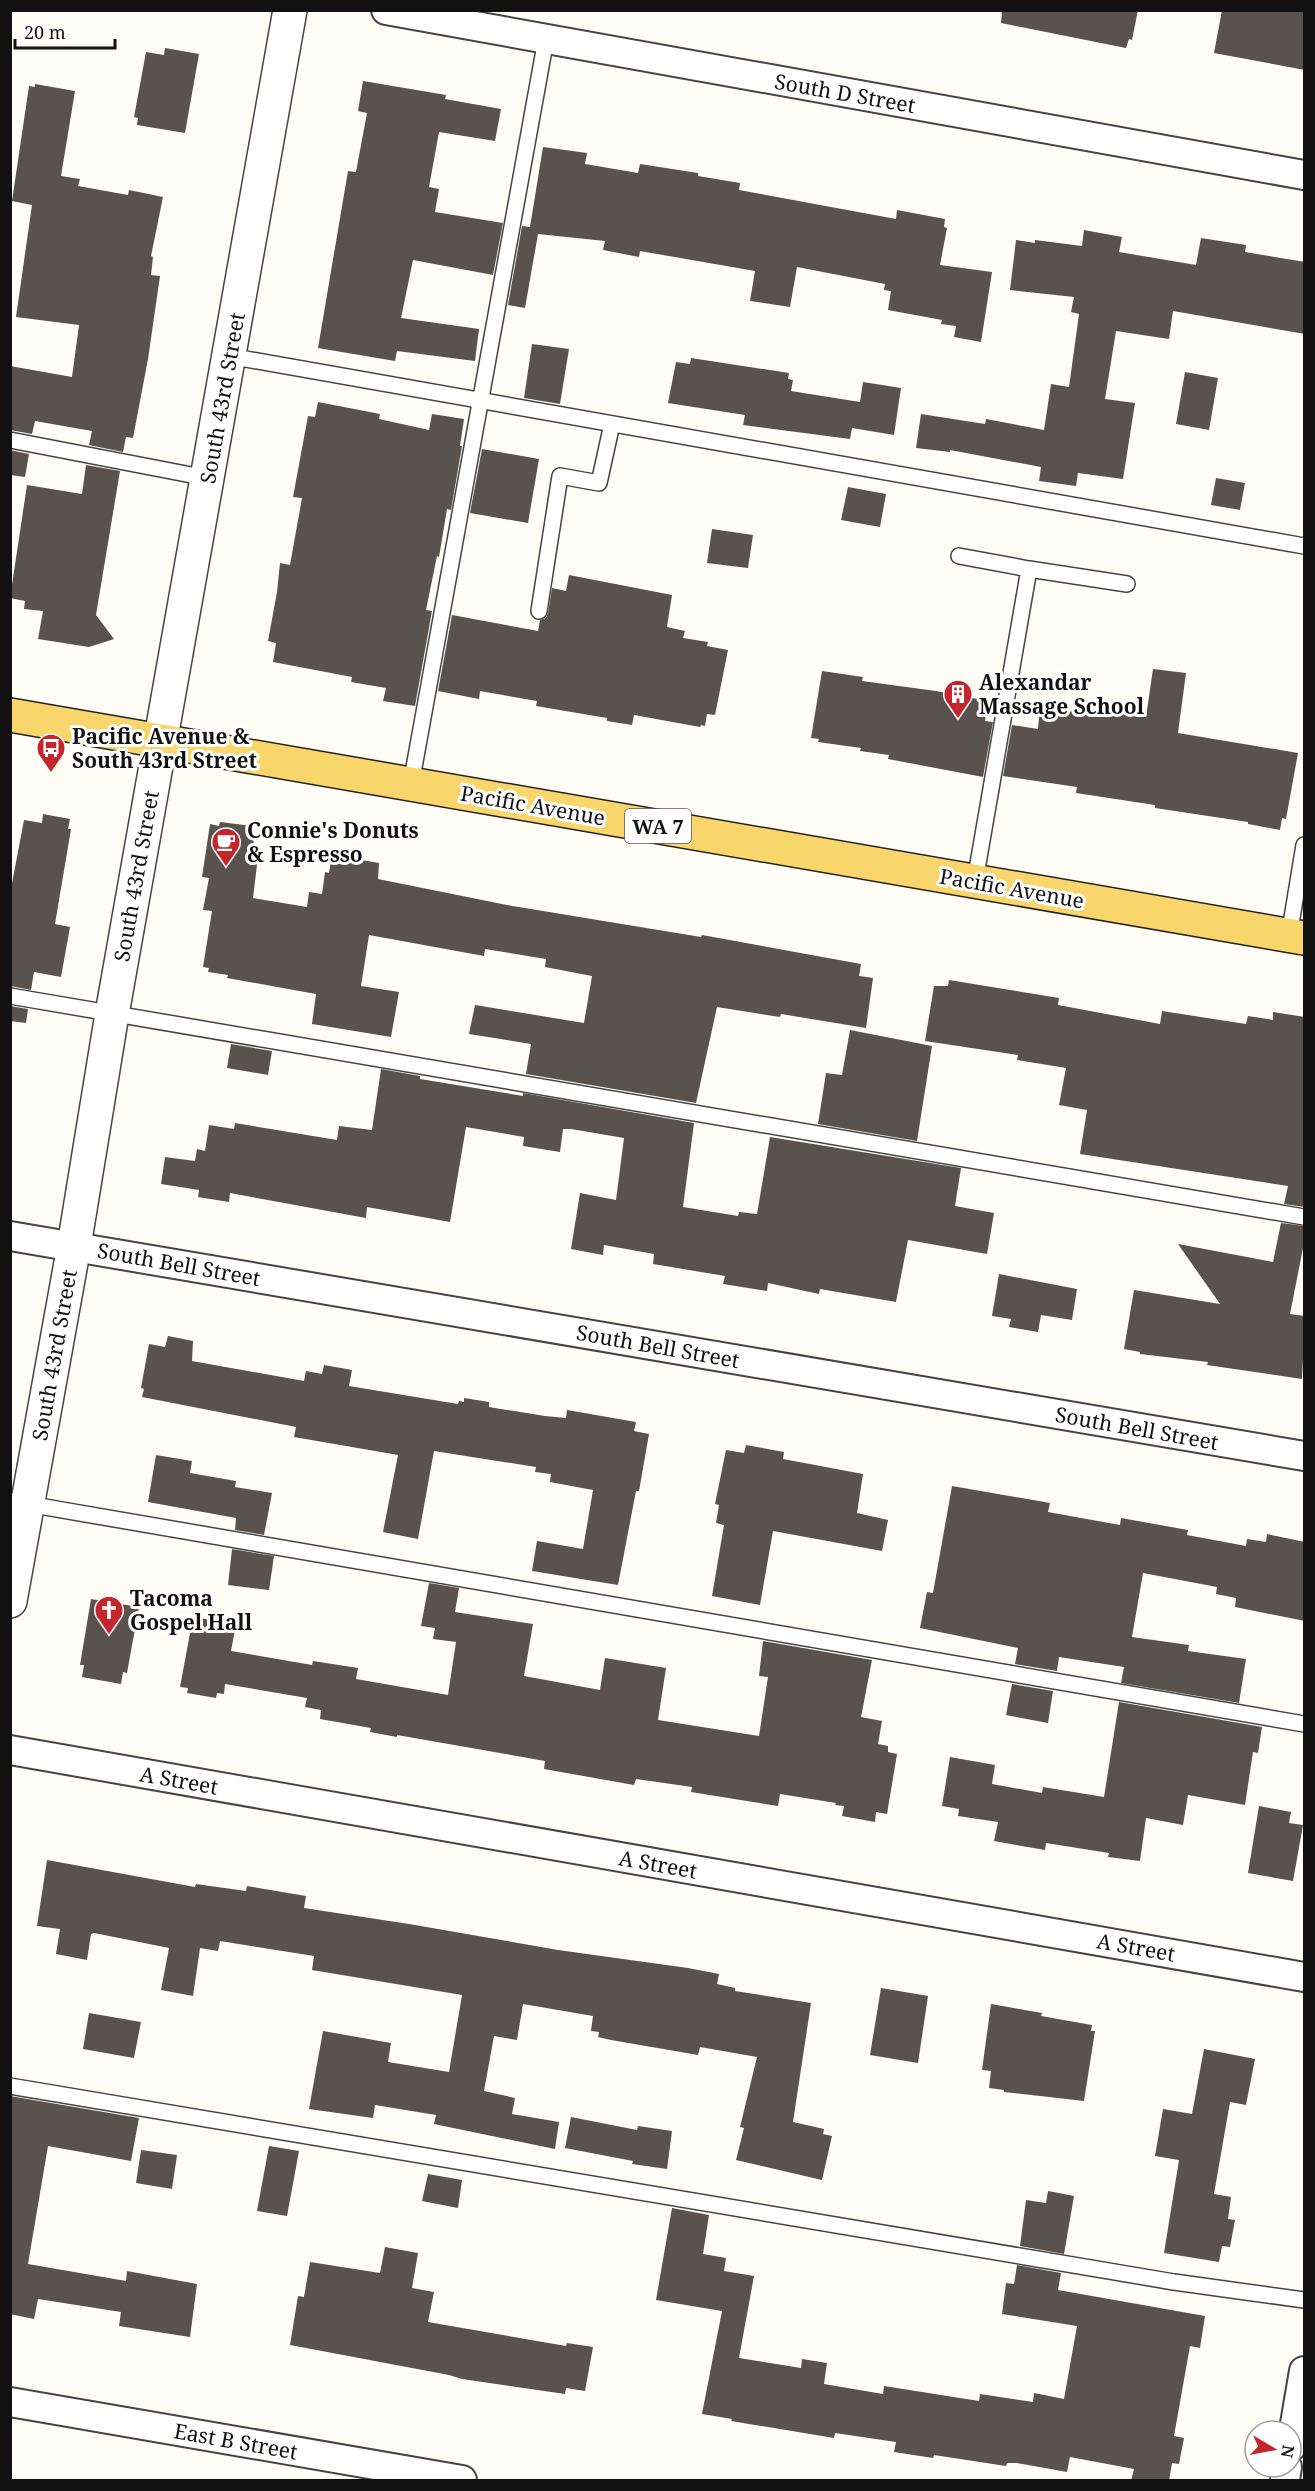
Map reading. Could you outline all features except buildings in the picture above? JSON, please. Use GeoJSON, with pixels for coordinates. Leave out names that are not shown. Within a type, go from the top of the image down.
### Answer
{"type":"FeatureCollection","features":[{"type":"Feature","properties":{"kind":"main road","name":"Pacific Avenue"},"geometry":{"type":"LineString","coordinates":[[10,715],[1297,937]]}},
{"type":"Feature","properties":{"kind":"street","name":"South 43rd Street"},"geometry":{"type":"LineString","coordinates":[[10,1601],[19,1503],[74,1246],[112,1014],[290,10]]}},
{"type":"Feature","properties":{"kind":"street","name":"South D Street"},"geometry":{"type":"LineString","coordinates":[[386,10],[1305,175]]}},
{"type":"Feature","properties":{"kind":"street","name":"South Bell Street"},"geometry":{"type":"LineString","coordinates":[[10,1236],[1305,1456]]}},
{"type":"Feature","properties":{"kind":"street","name":"A Street"},"geometry":{"type":"LineString","coordinates":[[10,1750],[1305,1977]]}},
{"type":"Feature","properties":{"kind":"street"},"geometry":{"type":"LineString","coordinates":[[1296,2419],[1305,2371]]}},
{"type":"Feature","properties":{"kind":"street","name":"East B Street"},"geometry":{"type":"LineString","coordinates":[[10,2402],[462,2481]]}},
{"type":"Feature","properties":{"kind":"lane"},"geometry":{"type":"LineString","coordinates":[[411,784],[546,39]]}},
{"type":"Feature","properties":{"kind":"lane"},"geometry":{"type":"LineString","coordinates":[[229,356],[1305,546]]}},
{"type":"Feature","properties":{"kind":"lane"},"geometry":{"type":"LineString","coordinates":[[539,611],[560,476],[599,483],[612,424]]}},
{"type":"Feature","properties":{"kind":"lane"},"geometry":{"type":"LineString","coordinates":[[10,440],[207,478]]}},
{"type":"Feature","properties":{"kind":"lane"},"geometry":{"type":"LineString","coordinates":[[959,556],[1127,584]]}},
{"type":"Feature","properties":{"kind":"lane"},"geometry":{"type":"LineString","coordinates":[[975,881],[1029,569]]}},
{"type":"Feature","properties":{"kind":"lane"},"geometry":{"type":"LineString","coordinates":[[1297,937],[1305,845]]}},
{"type":"Feature","properties":{"kind":"lane"},"geometry":{"type":"LineString","coordinates":[[10,996],[1305,1217]]}},
{"type":"Feature","properties":{"kind":"lane"},"geometry":{"type":"LineString","coordinates":[[19,1503],[1305,1724]]}},
{"type":"Feature","properties":{"kind":"lane"},"geometry":{"type":"LineString","coordinates":[[10,2086],[1162,2280],[1305,2300]]}},
{"type":"Feature","properties":{"kind":"place","name":"Alexandar Massage School"},"geometry":{"type":"Point","coordinates":[958,720]}},
{"type":"Feature","properties":{"kind":"place","name":"Pacific Avenue & South 43rd Street"},"geometry":{"type":"Point","coordinates":[51,774]}},
{"type":"Feature","properties":{"kind":"place","name":"Connie's Donuts & Espresso"},"geometry":{"type":"Point","coordinates":[226,868]}},
{"type":"Feature","properties":{"kind":"place","name":"Tacoma Gospel Hall"},"geometry":{"type":"Point","coordinates":[109,1636]}}]}
